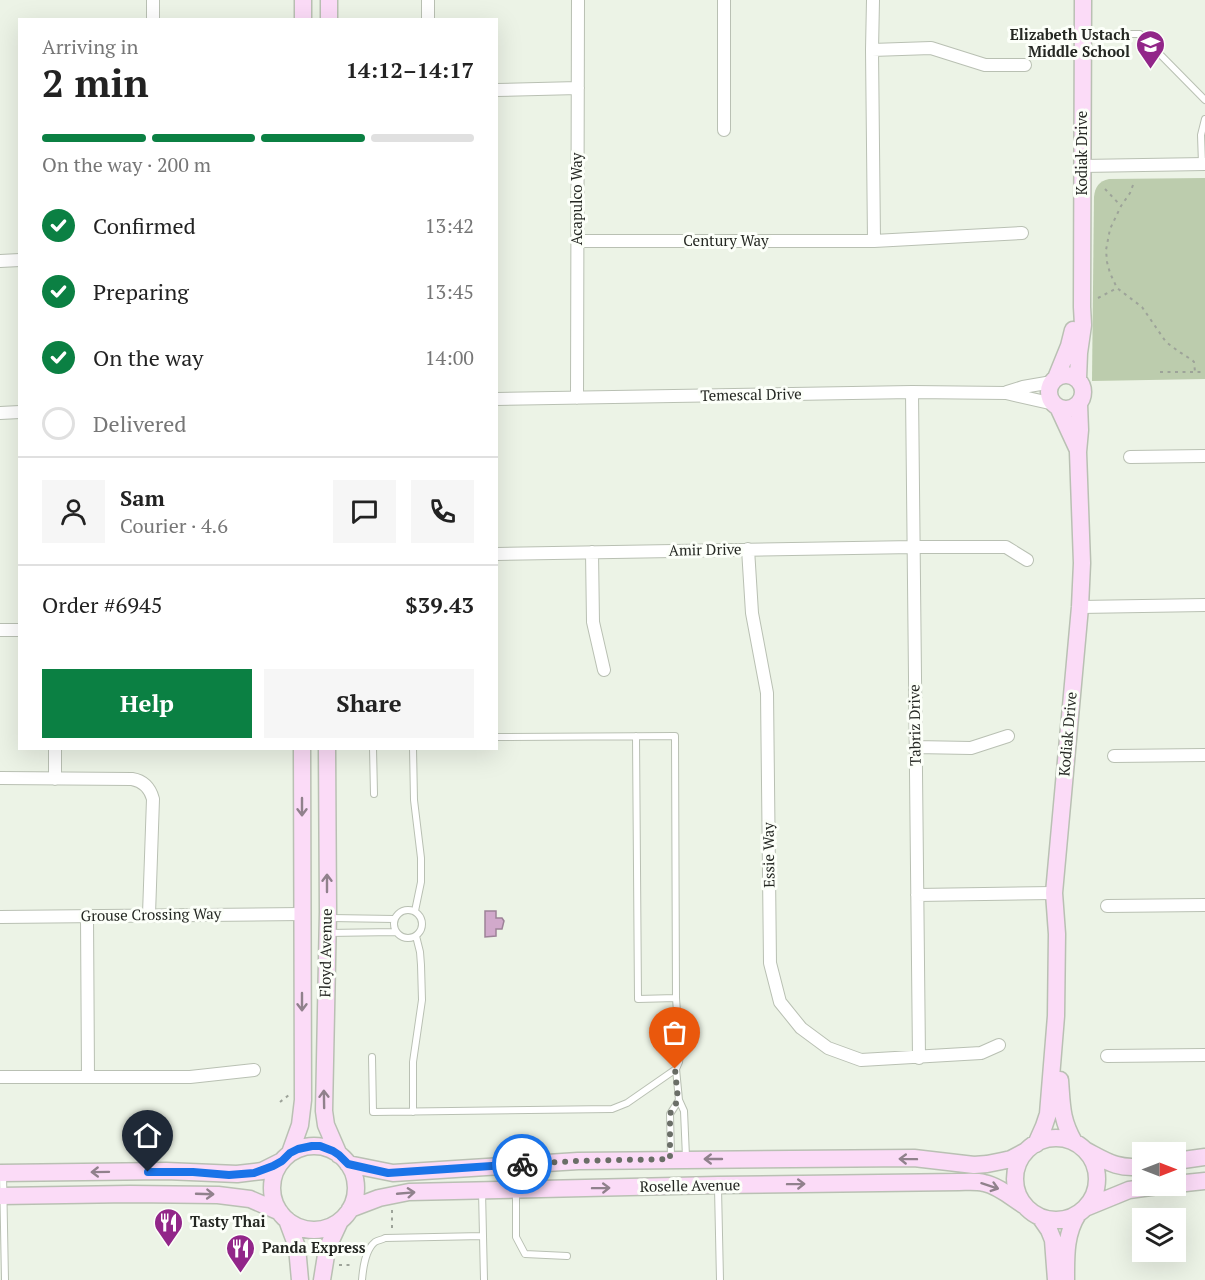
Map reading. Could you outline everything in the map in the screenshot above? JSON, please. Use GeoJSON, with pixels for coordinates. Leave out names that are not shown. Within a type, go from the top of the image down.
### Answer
{"type":"FeatureCollection","features":[{"type":"Feature","properties":{"kind":"street"},"geometry":{"type":"LineString","coordinates":[[153,0],[153,18]]}},
{"type":"Feature","properties":{"kind":"street"},"geometry":{"type":"LineString","coordinates":[[303,0],[303,18]]}},
{"type":"Feature","properties":{"kind":"street"},"geometry":{"type":"LineString","coordinates":[[329,0],[329,18]]}},
{"type":"Feature","properties":{"kind":"street"},"geometry":{"type":"LineString","coordinates":[[428,0],[428,18]]}},
{"type":"Feature","properties":{"kind":"street","name":"Acapulco Way"},"geometry":{"type":"LineString","coordinates":[[577,398],[578,0]]}},
{"type":"Feature","properties":{"kind":"street"},"geometry":{"type":"LineString","coordinates":[[724,0],[724,130]]}},
{"type":"Feature","properties":{"kind":"street"},"geometry":{"type":"LineString","coordinates":[[873,0],[874,241]]}},
{"type":"Feature","properties":{"kind":"street","name":"Kodiak Drive"},"geometry":{"type":"LineString","coordinates":[[1078,379],[1083,325],[1083,0]]}},
{"type":"Feature","properties":{"kind":"street"},"geometry":{"type":"LineString","coordinates":[[872,50],[931,48],[985,65],[1025,65]]}},
{"type":"Feature","properties":{"kind":"street"},"geometry":{"type":"LineString","coordinates":[[498,90],[578,88]]}},
{"type":"Feature","properties":{"kind":"street"},"geometry":{"type":"LineString","coordinates":[[1082,166],[1203,164]]}},
{"type":"Feature","properties":{"kind":"street","name":"Century Way"},"geometry":{"type":"LineString","coordinates":[[577,241],[874,241],[1022,233]]}},
{"type":"Feature","properties":{"kind":"street"},"geometry":{"type":"LineString","coordinates":[[0,261],[18,260]]}},
{"type":"Feature","properties":{"kind":"street","name":"Kodiak Drive"},"geometry":{"type":"LineString","coordinates":[[1054,380],[1069,346],[1074,325],[1082,307]]}},
{"type":"Feature","properties":{"kind":"street"},"geometry":{"type":"LineString","coordinates":[[1067,374],[1078,379],[1083,388],[1079,404],[1069,409],[1056,405],[1050,399],[1049,393],[1054,380],[1067,374]]}},
{"type":"Feature","properties":{"kind":"street","name":"Temescal Drive"},"geometry":{"type":"LineString","coordinates":[[1006,393],[1054,380]]}},
{"type":"Feature","properties":{"kind":"street","name":"Temescal Drive"},"geometry":{"type":"LineString","coordinates":[[498,399],[912,392],[1006,393],[1056,405]]}},
{"type":"Feature","properties":{"kind":"street","name":"Tabriz Drive"},"geometry":{"type":"LineString","coordinates":[[912,392],[919,1058]]}},
{"type":"Feature","properties":{"kind":"street","name":"Kodiak Drive"},"geometry":{"type":"LineString","coordinates":[[1031,1147],[1044,1126],[1048,1114],[1056,1016],[1057,934],[1054,893],[1082,563],[1078,452],[1079,404]]}},
{"type":"Feature","properties":{"kind":"street","name":"Kodiak Drive"},"geometry":{"type":"LineString","coordinates":[[1056,405],[1078,452]]}},
{"type":"Feature","properties":{"kind":"street"},"geometry":{"type":"LineString","coordinates":[[0,413],[18,412]]}},
{"type":"Feature","properties":{"kind":"street"},"geometry":{"type":"LineString","coordinates":[[1130,457],[1205,456]]}},
{"type":"Feature","properties":{"kind":"street","name":"Amir Drive"},"geometry":{"type":"LineString","coordinates":[[498,554],[1006,547],[1027,560]]}},
{"type":"Feature","properties":{"kind":"street","name":"Essie Way"},"geometry":{"type":"LineString","coordinates":[[748,549],[752,613],[767,693],[770,963],[780,1002],[801,1028],[828,1048],[861,1060],[981,1053],[999,1045]]}},
{"type":"Feature","properties":{"kind":"street"},"geometry":{"type":"LineString","coordinates":[[592,552],[593,622],[604,670]]}},
{"type":"Feature","properties":{"kind":"street"},"geometry":{"type":"LineString","coordinates":[[1080,607],[1205,605]]}},
{"type":"Feature","properties":{"kind":"street"},"geometry":{"type":"LineString","coordinates":[[0,630],[18,630]]}},
{"type":"Feature","properties":{"kind":"street"},"geometry":{"type":"LineString","coordinates":[[915,747],[971,748],[1008,736]]}},
{"type":"Feature","properties":{"kind":"street"},"geometry":{"type":"LineString","coordinates":[[55,750],[55,779]]}},
{"type":"Feature","properties":{"kind":"street","name":"Floyd Avenue"},"geometry":{"type":"LineString","coordinates":[[286,1157],[300,1125],[303,1100],[302,750]]}},
{"type":"Feature","properties":{"kind":"street","name":"Floyd Avenue"},"geometry":{"type":"LineString","coordinates":[[327,750],[324,1118],[344,1160]]}},
{"type":"Feature","properties":{"kind":"street"},"geometry":{"type":"LineString","coordinates":[[1114,756],[1205,755]]}},
{"type":"Feature","properties":{"kind":"street"},"geometry":{"type":"LineString","coordinates":[[0,778],[132,779],[146,785],[153,799],[149,914]]}},
{"type":"Feature","properties":{"kind":"street"},"geometry":{"type":"LineString","coordinates":[[917,895],[1054,893]]}},
{"type":"Feature","properties":{"kind":"street"},"geometry":{"type":"LineString","coordinates":[[1107,906],[1205,905]]}},
{"type":"Feature","properties":{"kind":"street","name":"Grouse Crossing Way"},"geometry":{"type":"LineString","coordinates":[[0,917],[302,914]]}},
{"type":"Feature","properties":{"kind":"street"},"geometry":{"type":"LineString","coordinates":[[87,916],[88,1076]]}},
{"type":"Feature","properties":{"kind":"street","name":"Kodiak Drive"},"geometry":{"type":"LineString","coordinates":[[1056,1016],[1063,1119],[1066,1128],[1079,1146]]}},
{"type":"Feature","properties":{"kind":"street"},"geometry":{"type":"LineString","coordinates":[[1107,1056],[1205,1055]]}},
{"type":"Feature","properties":{"kind":"street"},"geometry":{"type":"LineString","coordinates":[[0,1077],[190,1077],[254,1070]]}},
{"type":"Feature","properties":{"kind":"street"},"geometry":{"type":"LineString","coordinates":[[1056,1280],[1053,1240],[1049,1230],[1040,1217],[1025,1206],[1017,1191],[1015,1178],[1018,1163],[1031,1147],[1057,1138],[1079,1146],[1117,1166],[1132,1168]]}},
{"type":"Feature","properties":{"kind":"street"},"geometry":{"type":"LineString","coordinates":[[2,1173],[172,1171],[245,1174],[262,1171],[298,1149],[312,1146],[327,1148],[344,1160],[356,1185],[353,1202],[327,1250],[321,1280]]}},
{"type":"Feature","properties":{"kind":"street"},"geometry":{"type":"LineString","coordinates":[[1066,1280],[1068,1236],[1072,1225],[1095,1191],[1096,1176],[1093,1162],[1079,1146]]}},
{"type":"Feature","properties":{"kind":"street","name":"Roselle Avenue"},"geometry":{"type":"LineString","coordinates":[[344,1160],[393,1173],[578,1161],[678,1159],[914,1158],[974,1165],[1011,1159],[1031,1147]]}},
{"type":"Feature","properties":{"kind":"street"},"geometry":{"type":"LineString","coordinates":[[286,1157],[273,1177],[273,1196],[297,1247],[300,1280]]}},
{"type":"Feature","properties":{"kind":"street"},"geometry":{"type":"LineString","coordinates":[[1186,1160],[1205,1157]]}},
{"type":"Feature","properties":{"kind":"street"},"geometry":{"type":"LineString","coordinates":[[1186,1183],[1205,1181]]}},
{"type":"Feature","properties":{"kind":"street","name":"Roselle Avenue"},"geometry":{"type":"LineString","coordinates":[[345,1215],[379,1198],[400,1193],[718,1185],[977,1182],[1000,1189],[1025,1206]]}},
{"type":"Feature","properties":{"kind":"street"},"geometry":{"type":"LineString","coordinates":[[1040,1217],[1065,1219],[1132,1190]]}},
{"type":"Feature","properties":{"kind":"street"},"geometry":{"type":"LineString","coordinates":[[2,1196],[218,1195],[250,1199],[283,1216],[298,1227],[310,1230],[329,1227],[345,1215]]}},
{"type":"Feature","properties":{"kind":"lane"},"geometry":{"type":"LineString","coordinates":[[1083,34],[1140,34],[1205,100]]}},
{"type":"Feature","properties":{"kind":"lane"},"geometry":{"type":"LineString","coordinates":[[1203,164],[1201,135],[1205,118]]}},
{"type":"Feature","properties":{"kind":"lane"},"geometry":{"type":"LineString","coordinates":[[636,736],[638,999],[676,998]]}},
{"type":"Feature","properties":{"kind":"lane"},"geometry":{"type":"LineString","coordinates":[[372,1057],[373,1112],[612,1109],[627,1103],[675,1069],[679,1062],[676,998],[675,736],[498,737]]}},
{"type":"Feature","properties":{"kind":"lane"},"geometry":{"type":"LineString","coordinates":[[373,750],[374,795]]}},
{"type":"Feature","properties":{"kind":"lane"},"geometry":{"type":"LineString","coordinates":[[413,750],[414,800],[421,858],[421,882],[415,911]]}},
{"type":"Feature","properties":{"kind":"lane"},"geometry":{"type":"LineString","coordinates":[[327,925],[396,932],[405,938],[411,938],[420,931],[422,920],[415,911],[404,909],[394,919],[396,932]]}},
{"type":"Feature","properties":{"kind":"lane"},"geometry":{"type":"LineString","coordinates":[[327,925],[394,919]]}},
{"type":"Feature","properties":{"kind":"lane"},"geometry":{"type":"LineString","coordinates":[[413,1112],[412,1062],[422,1000],[420,952],[416,936]]}},
{"type":"Feature","properties":{"kind":"lane"},"geometry":{"type":"LineString","coordinates":[[675,1069],[678,1100],[684,1111],[678,1159]]}},
{"type":"Feature","properties":{"kind":"lane"},"geometry":{"type":"LineString","coordinates":[[678,1100],[670,1114],[678,1159]]}},
{"type":"Feature","properties":{"kind":"lane"},"geometry":{"type":"LineString","coordinates":[[2,1173],[5,1280]]}},
{"type":"Feature","properties":{"kind":"lane"},"geometry":{"type":"LineString","coordinates":[[718,1185],[720,1280]]}},
{"type":"Feature","properties":{"kind":"lane"},"geometry":{"type":"LineString","coordinates":[[482,1190],[484,1280]]}},
{"type":"Feature","properties":{"kind":"lane"},"geometry":{"type":"LineString","coordinates":[[516,1190],[516,1237],[525,1254],[567,1256]]}},
{"type":"Feature","properties":{"kind":"lane"},"geometry":{"type":"LineString","coordinates":[[363,1280],[366,1256],[374,1243],[385,1238],[483,1236]]}},
{"type":"Feature","properties":{"kind":"path"},"geometry":{"type":"LineString","coordinates":[[1133,185],[1128,198],[1112,223],[1106,249],[1110,273],[1117,288],[1142,307],[1166,342],[1194,362],[1194,372]]}},
{"type":"Feature","properties":{"kind":"path"},"geometry":{"type":"LineString","coordinates":[[1105,189],[1121,206]]}},
{"type":"Feature","properties":{"kind":"path"},"geometry":{"type":"LineString","coordinates":[[1098,298],[1117,288]]}},
{"type":"Feature","properties":{"kind":"path"},"geometry":{"type":"LineString","coordinates":[[1160,372],[1205,372]]}},
{"type":"Feature","properties":{"kind":"path"},"geometry":{"type":"LineString","coordinates":[[392,1207],[392,1228]]}},
{"type":"Feature","properties":{"kind":"path"},"geometry":{"type":"LineString","coordinates":[[336,1265],[356,1265]]}},
{"type":"Feature","properties":{"kind":"green space"},"geometry":{"type":"Polygon","coordinates":[[[1205,178],[1205,379],[1092,381],[1094,197],[1097,187],[1109,179],[1205,178]]]}},
{"type":"Feature","properties":{"kind":"shaded area"},"geometry":{"type":"Polygon","coordinates":[[[485,911],[496,911],[496,918],[502,918],[504,921],[502,929],[496,929],[496,936],[485,937],[485,911]]]}},
{"type":"Feature","properties":{"kind":"way so far"},"geometry":{"type":"LineString","coordinates":[[522,1164],[670,1159],[670,1114],[678,1100],[675,1069]]}},
{"type":"Feature","properties":{"kind":"place","name":"Elizabeth Ustach Middle School"},"geometry":{"type":"Point","coordinates":[1151,70]}},
{"type":"Feature","properties":{"kind":"place","name":"Tasty Thai"},"geometry":{"type":"Point","coordinates":[169,1248]}},
{"type":"Feature","properties":{"kind":"place","name":"Panda Express"},"geometry":{"type":"Point","coordinates":[241,1274]}},
{"type":"Feature","properties":{"kind":"route"},"geometry":{"type":"LineString","coordinates":[[148,1172],[229,1175],[254,1173],[273,1166],[298,1149],[312,1146],[320,1146],[333,1151],[348,1164],[388,1173],[522,1164]]}}]}
